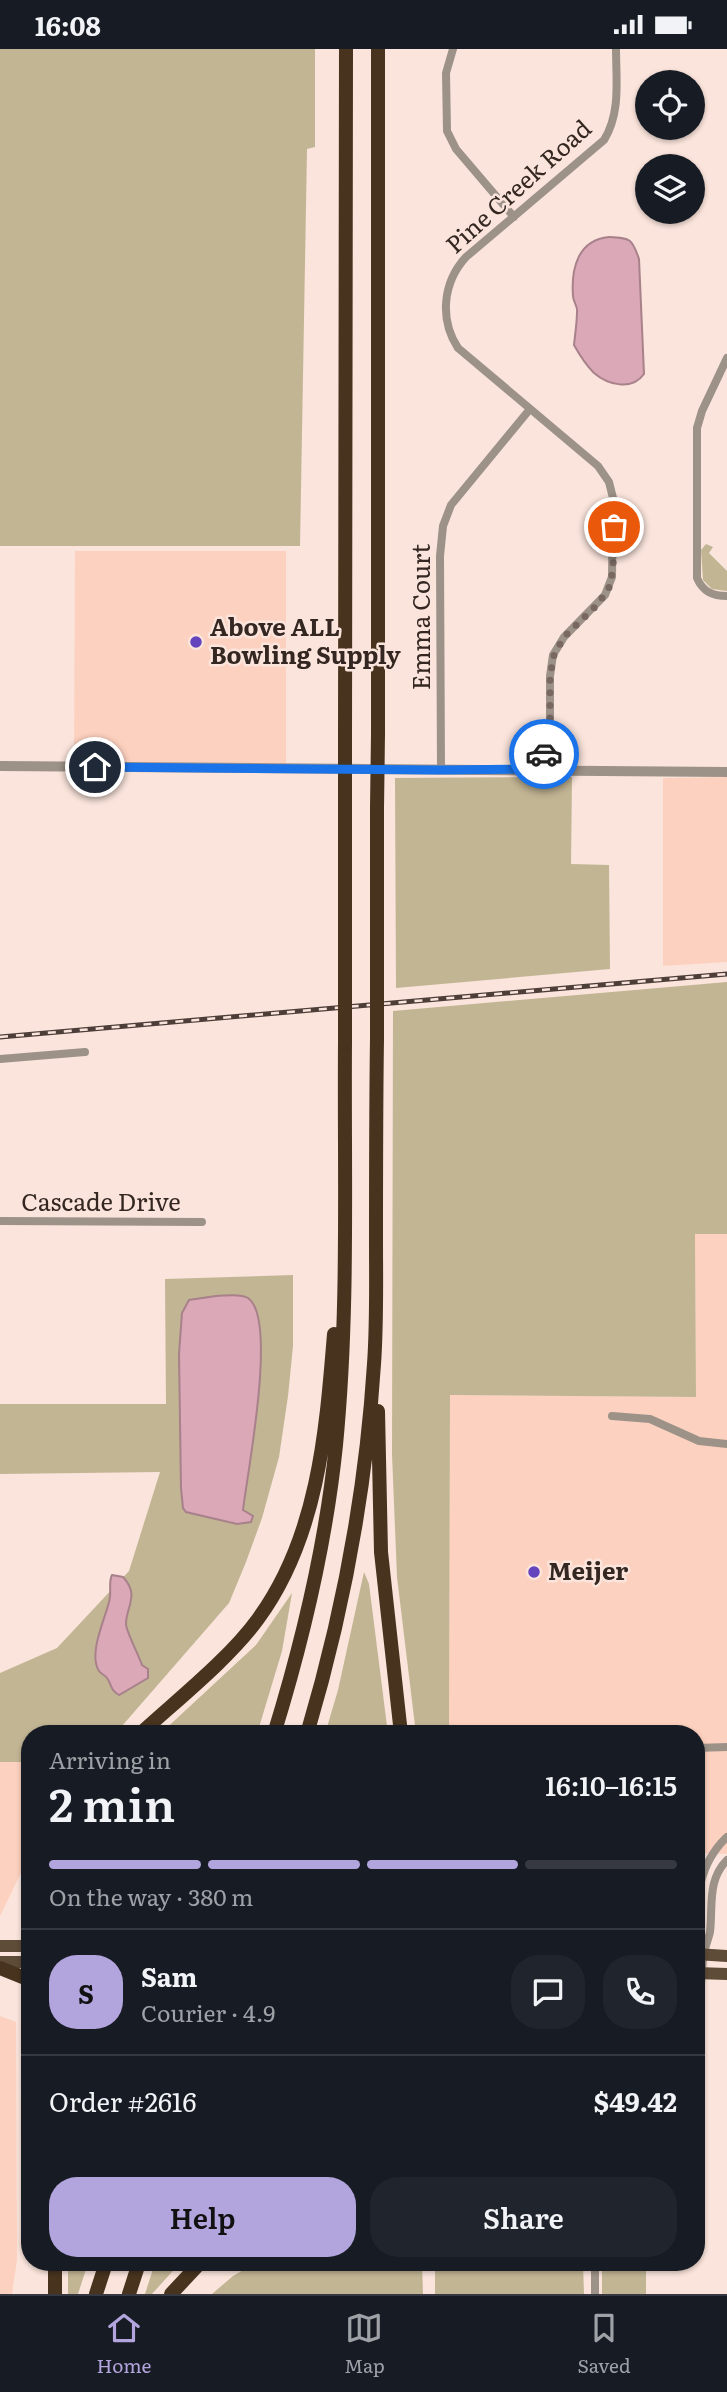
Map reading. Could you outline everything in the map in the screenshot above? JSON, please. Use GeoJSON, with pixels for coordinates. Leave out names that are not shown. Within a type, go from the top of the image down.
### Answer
{"type":"FeatureCollection","features":[{"type":"Feature","properties":{"kind":"highway"},"geometry":{"type":"LineString","coordinates":[[277,1725],[300,1644],[326,1515],[341,1385],[345,1042],[346,49]]}},
{"type":"Feature","properties":{"kind":"highway"},"geometry":{"type":"LineString","coordinates":[[310,1725],[325,1674],[350,1559],[367,1445],[374,1362],[378,49]]}},
{"type":"Feature","properties":{"kind":"highway"},"geometry":{"type":"LineString","coordinates":[[150,1725],[257,1621],[274,1596],[293,1558],[307,1520],[320,1452],[344,1249]]}},
{"type":"Feature","properties":{"kind":"highway"},"geometry":{"type":"LineString","coordinates":[[374,1362],[382,1564],[400,1725]]}},
{"type":"Feature","properties":{"kind":"highway"},"geometry":{"type":"LineString","coordinates":[[0,1968],[21,1976]]}},
{"type":"Feature","properties":{"kind":"highway"},"geometry":{"type":"LineString","coordinates":[[55,2271],[55,2294]]}},
{"type":"Feature","properties":{"kind":"highway"},"geometry":{"type":"LineString","coordinates":[[96,2294],[103,2271]]}},
{"type":"Feature","properties":{"kind":"highway"},"geometry":{"type":"LineString","coordinates":[[130,2294],[137,2271]]}},
{"type":"Feature","properties":{"kind":"highway"},"geometry":{"type":"LineString","coordinates":[[171,2294],[193,2271]]}},
{"type":"Feature","properties":{"kind":"main road"},"geometry":{"type":"LineString","coordinates":[[0,1946],[21,1946]]}},
{"type":"Feature","properties":{"kind":"main road"},"geometry":{"type":"LineString","coordinates":[[705,1954],[727,1956]]}},
{"type":"Feature","properties":{"kind":"main road"},"geometry":{"type":"LineString","coordinates":[[0,1962],[21,1962]]}},
{"type":"Feature","properties":{"kind":"main road"},"geometry":{"type":"LineString","coordinates":[[705,1973],[727,1974]]}},
{"type":"Feature","properties":{"kind":"street"},"geometry":{"type":"LineString","coordinates":[[453,49],[446,73],[447,131],[456,149],[514,217]]}},
{"type":"Feature","properties":{"kind":"street","name":"Pine Creek Road"},"geometry":{"type":"LineString","coordinates":[[544,769],[544,731],[550,722],[551,665],[557,646],[598,604],[612,577],[614,506],[611,489],[604,473],[458,348],[447,322],[447,290],[454,273],[466,257],[599,145],[608,133],[616,109],[616,49]]}},
{"type":"Feature","properties":{"kind":"street"},"geometry":{"type":"LineString","coordinates":[[727,362],[702,411],[697,428],[697,568],[700,585],[713,595],[727,596]]}},
{"type":"Feature","properties":{"kind":"street","name":"Emma Court"},"geometry":{"type":"LineString","coordinates":[[441,770],[440,556],[443,526],[456,498],[530,409]]}},
{"type":"Feature","properties":{"kind":"street","name":"Pine Creek Road"},"geometry":{"type":"LineString","coordinates":[[550,722],[557,730],[558,769]]}},
{"type":"Feature","properties":{"kind":"street"},"geometry":{"type":"LineString","coordinates":[[0,766],[727,772]]}},
{"type":"Feature","properties":{"kind":"street"},"geometry":{"type":"LineString","coordinates":[[0,1059],[85,1052]]}},
{"type":"Feature","properties":{"kind":"street","name":"Cascade Drive"},"geometry":{"type":"LineString","coordinates":[[0,1221],[202,1222]]}},
{"type":"Feature","properties":{"kind":"street"},"geometry":{"type":"LineString","coordinates":[[612,1416],[650,1419],[699,1441],[727,1444]]}},
{"type":"Feature","properties":{"kind":"street"},"geometry":{"type":"LineString","coordinates":[[705,1748],[727,1747]]}},
{"type":"Feature","properties":{"kind":"street"},"geometry":{"type":"LineString","coordinates":[[705,1871],[709,1858],[727,1837]]}},
{"type":"Feature","properties":{"kind":"street"},"geometry":{"type":"LineString","coordinates":[[705,1942],[709,1933],[713,1882],[727,1860]]}},
{"type":"Feature","properties":{"kind":"street"},"geometry":{"type":"LineString","coordinates":[[595,2271],[595,2294]]}},
{"type":"Feature","properties":{"kind":"shaded area"},"geometry":{"type":"Polygon","coordinates":[[[0,49],[315,49],[315,147],[307,149],[300,546],[0,546],[0,49]]]}},
{"type":"Feature","properties":{"kind":"shaded area"},"geometry":{"type":"Polygon","coordinates":[[[609,237],[629,241],[639,259],[644,374],[633,383],[627,384],[606,381],[594,373],[574,345],[577,310],[573,296],[575,266],[583,250],[590,244],[609,237]]]}},
{"type":"Feature","properties":{"kind":"shaded area"},"geometry":{"type":"Polygon","coordinates":[[[706,544],[713,547],[709,553],[727,571],[727,591],[712,589],[703,580],[701,550],[706,544]]]}},
{"type":"Feature","properties":{"kind":"shaded area"},"geometry":{"type":"Polygon","coordinates":[[[75,551],[286,551],[286,764],[74,762],[75,551]]]}},
{"type":"Feature","properties":{"kind":"shaded area"},"geometry":{"type":"Polygon","coordinates":[[[572,777],[571,864],[609,865],[610,969],[396,988],[395,778],[572,777]]]}},
{"type":"Feature","properties":{"kind":"shaded area"},"geometry":{"type":"Polygon","coordinates":[[[727,777],[727,962],[663,966],[663,778],[727,777]]]}},
{"type":"Feature","properties":{"kind":"shaded area"},"geometry":{"type":"Polygon","coordinates":[[[727,982],[727,1234],[695,1234],[696,1397],[450,1395],[449,1725],[415,1725],[397,1577],[392,1454],[393,1011],[727,982]]]}},
{"type":"Feature","properties":{"kind":"shaded area"},"geometry":{"type":"Polygon","coordinates":[[[695,1234],[727,1234],[727,1854],[705,1853],[705,1725],[449,1725],[450,1395],[696,1397],[695,1234]]]}},
{"type":"Feature","properties":{"kind":"shaded area"},"geometry":{"type":"Polygon","coordinates":[[[293,1275],[293,1346],[288,1396],[279,1457],[262,1518],[229,1603],[123,1725],[21,1725],[21,1762],[0,1762],[0,1673],[57,1648],[129,1571],[160,1472],[0,1474],[0,1404],[166,1404],[165,1279],[293,1275]]]}},
{"type":"Feature","properties":{"kind":"shaded area"},"geometry":{"type":"Polygon","coordinates":[[[237,1295],[248,1298],[257,1312],[260,1335],[258,1398],[243,1510],[253,1516],[251,1522],[237,1524],[186,1512],[183,1508],[181,1488],[179,1354],[182,1313],[189,1300],[237,1295]]]}},
{"type":"Feature","properties":{"kind":"shaded area"},"geometry":{"type":"Polygon","coordinates":[[[364,1572],[369,1584],[387,1725],[328,1725],[364,1572]]]}},
{"type":"Feature","properties":{"kind":"shaded area"},"geometry":{"type":"Polygon","coordinates":[[[112,1575],[123,1577],[131,1590],[126,1624],[142,1665],[148,1669],[148,1678],[119,1695],[99,1671],[95,1655],[110,1599],[112,1575]]]}},
{"type":"Feature","properties":{"kind":"shaded area"},"geometry":{"type":"Polygon","coordinates":[[[292,1593],[282,1651],[260,1725],[170,1725],[256,1645],[292,1593]]]}},
{"type":"Feature","properties":{"kind":"shaded area"},"geometry":{"type":"Polygon","coordinates":[[[0,1762],[21,1762],[21,1873],[0,1916],[0,1762]]]}},
{"type":"Feature","properties":{"kind":"shaded area"},"geometry":{"type":"Polygon","coordinates":[[[0,2016],[16,2022],[17,2259],[12,2294],[0,2294],[0,2016]]]}},
{"type":"Feature","properties":{"kind":"shaded area"},"geometry":{"type":"Polygon","coordinates":[[[68,2271],[85,2271],[78,2294],[68,2294],[68,2271]]]}},
{"type":"Feature","properties":{"kind":"shaded area"},"geometry":{"type":"Polygon","coordinates":[[[152,2271],[173,2271],[152,2294],[145,2294],[152,2271]]]}},
{"type":"Feature","properties":{"kind":"shaded area"},"geometry":{"type":"Polygon","coordinates":[[[241,2271],[422,2271],[423,2294],[212,2294],[241,2271]]]}},
{"type":"Feature","properties":{"kind":"shaded area"},"geometry":{"type":"Polygon","coordinates":[[[435,2271],[583,2271],[584,2294],[435,2294],[435,2271]]]}},
{"type":"Feature","properties":{"kind":"shaded area"},"geometry":{"type":"Polygon","coordinates":[[[602,2271],[646,2271],[646,2294],[602,2294],[602,2271]]]}},
{"type":"Feature","properties":{"kind":"railway"},"geometry":{"type":"LineString","coordinates":[[0,1037],[727,974]]}},
{"type":"Feature","properties":{"kind":"way so far"},"geometry":{"type":"LineString","coordinates":[[544,754],[544,731],[550,722],[550,676],[554,655],[564,637],[598,604],[610,586],[614,527]]}},
{"type":"Feature","properties":{"kind":"place","name":"Above ALL Bowling Supply"},"geometry":{"type":"Point","coordinates":[196,642]}},
{"type":"Feature","properties":{"kind":"place","name":"Meijer"},"geometry":{"type":"Point","coordinates":[534,1572]}},
{"type":"Feature","properties":{"kind":"route"},"geometry":{"type":"LineString","coordinates":[[95,767],[544,769],[544,754]]}}]}
